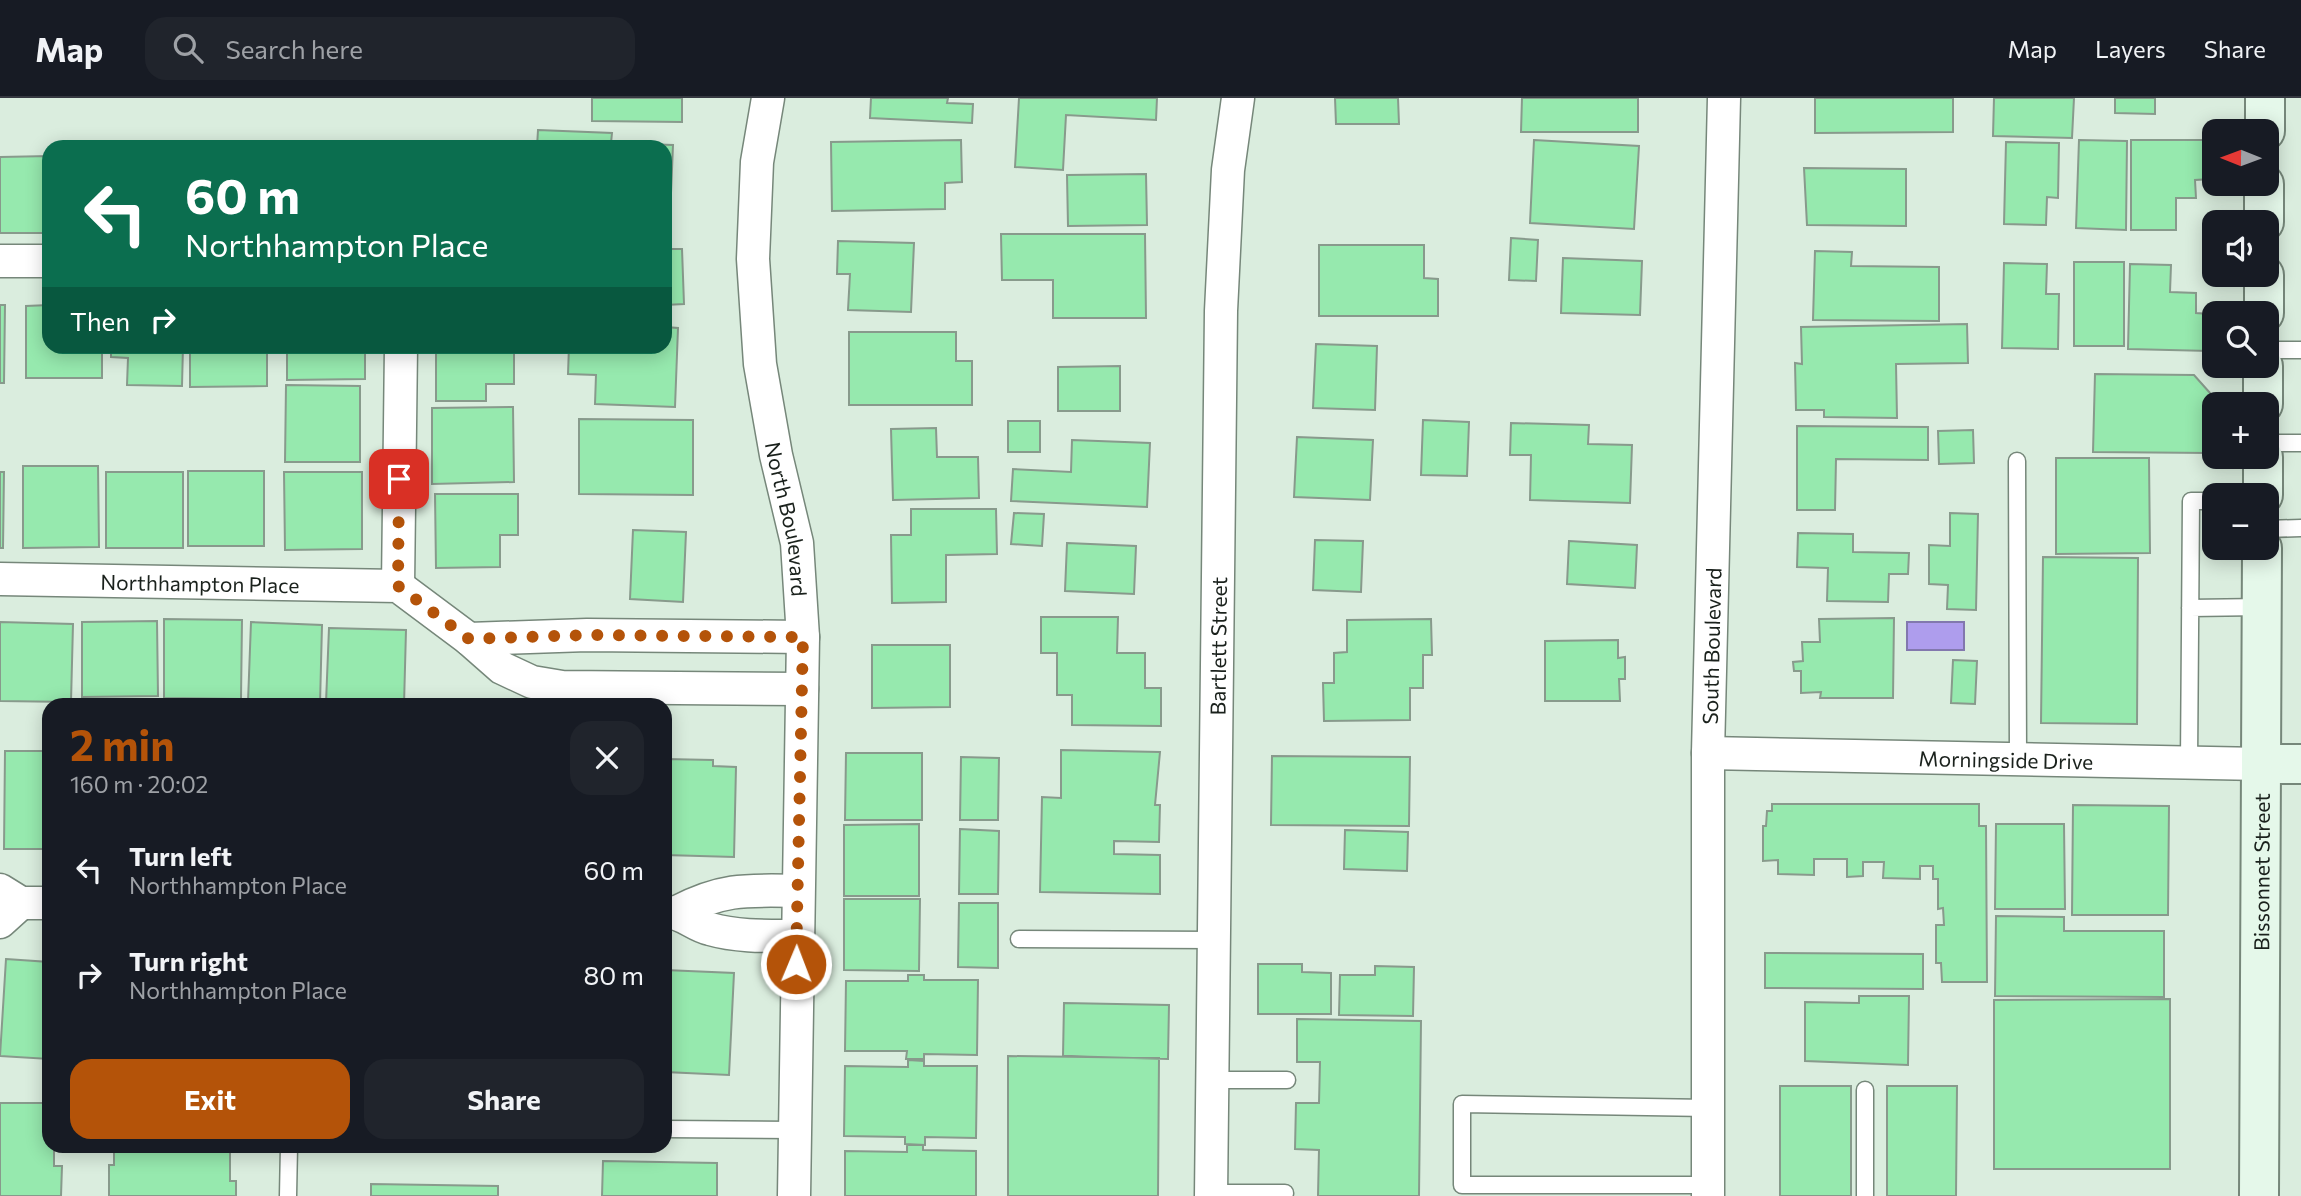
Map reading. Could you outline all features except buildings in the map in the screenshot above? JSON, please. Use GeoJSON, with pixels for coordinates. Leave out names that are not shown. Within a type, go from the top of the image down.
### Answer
{"type":"FeatureCollection","features":[{"type":"Feature","properties":{"kind":"main road"},"geometry":{"type":"LineString","coordinates":[[2265,98],[2265,119]]}},
{"type":"Feature","properties":{"kind":"main road","name":"Bissonnet Street"},"geometry":{"type":"LineString","coordinates":[[2259,1196],[2263,560]]}},
{"type":"Feature","properties":{"kind":"main road","name":"Morningside Drive"},"geometry":{"type":"LineString","coordinates":[[2261,764],[2301,764]]}},
{"type":"Feature","properties":{"kind":"street","name":"North Boulevard"},"geometry":{"type":"LineString","coordinates":[[768,98],[757,162],[753,259],[755,299],[760,364],[776,455],[797,543],[803,637],[794,1196]]}},
{"type":"Feature","properties":{"kind":"street","name":"Bartlett Street"},"geometry":{"type":"LineString","coordinates":[[1211,1194],[1221,311],[1228,170],[1238,98]]}},
{"type":"Feature","properties":{"kind":"street","name":"South Boulevard"},"geometry":{"type":"LineString","coordinates":[[1708,1190],[1708,753],[1724,98]]}},
{"type":"Feature","properties":{"kind":"street"},"geometry":{"type":"LineString","coordinates":[[0,261],[42,261]]}},
{"type":"Feature","properties":{"kind":"street"},"geometry":{"type":"LineString","coordinates":[[401,354],[398,586],[469,639],[502,668],[532,682],[562,687],[802,689]]}},
{"type":"Feature","properties":{"kind":"street","name":"Northhampton Place"},"geometry":{"type":"LineString","coordinates":[[0,579],[398,586]]}},
{"type":"Feature","properties":{"kind":"street"},"geometry":{"type":"LineString","coordinates":[[639,636],[639,687]]}},
{"type":"Feature","properties":{"kind":"street"},"geometry":{"type":"LineString","coordinates":[[469,639],[803,637]]}},
{"type":"Feature","properties":{"kind":"street","name":"Morningside Drive"},"geometry":{"type":"LineString","coordinates":[[1708,753],[2261,764]]}},
{"type":"Feature","properties":{"kind":"street"},"geometry":{"type":"LineString","coordinates":[[672,912],[706,897],[736,890],[798,891]]}},
{"type":"Feature","properties":{"kind":"street"},"geometry":{"type":"LineString","coordinates":[[672,912],[705,928],[733,935],[797,936]]}},
{"type":"Feature","properties":{"kind":"lane"},"geometry":{"type":"LineString","coordinates":[[2279,350],[2301,350]]}},
{"type":"Feature","properties":{"kind":"lane"},"geometry":{"type":"LineString","coordinates":[[2279,443],[2301,443]]}},
{"type":"Feature","properties":{"kind":"lane"},"geometry":{"type":"LineString","coordinates":[[2017,461],[2018,759]]}},
{"type":"Feature","properties":{"kind":"lane"},"geometry":{"type":"LineString","coordinates":[[2189,762],[2191,501],[2202,501]]}},
{"type":"Feature","properties":{"kind":"lane"},"geometry":{"type":"LineString","coordinates":[[2279,528],[2301,528]]}},
{"type":"Feature","properties":{"kind":"lane"},"geometry":{"type":"LineString","coordinates":[[2190,608],[2262,607]]}},
{"type":"Feature","properties":{"kind":"lane"},"geometry":{"type":"LineString","coordinates":[[1018,939],[1213,940]]}},
{"type":"Feature","properties":{"kind":"lane"},"geometry":{"type":"LineString","coordinates":[[1212,1080],[1287,1080]]}},
{"type":"Feature","properties":{"kind":"lane"},"geometry":{"type":"LineString","coordinates":[[1865,1196],[1866,1090]]}},
{"type":"Feature","properties":{"kind":"lane"},"geometry":{"type":"LineString","coordinates":[[1708,1108],[1462,1104],[1462,1185],[1708,1190]]}},
{"type":"Feature","properties":{"kind":"lane"},"geometry":{"type":"LineString","coordinates":[[672,1129],[795,1130]]}},
{"type":"Feature","properties":{"kind":"lane"},"geometry":{"type":"LineString","coordinates":[[288,1196],[289,1153]]}},
{"type":"Feature","properties":{"kind":"lane"},"geometry":{"type":"LineString","coordinates":[[1211,1194],[1285,1193]]}},
{"type":"Feature","properties":{"kind":"shaded area"},"geometry":{"type":"Polygon","coordinates":[[[1907,622],[1964,622],[1964,650],[1907,650],[1907,622]]]}},
{"type":"Feature","properties":{"kind":"route"},"geometry":{"type":"LineString","coordinates":[[399,479],[398,586],[469,639],[587,635],[803,637],[796,964]]}}]}
